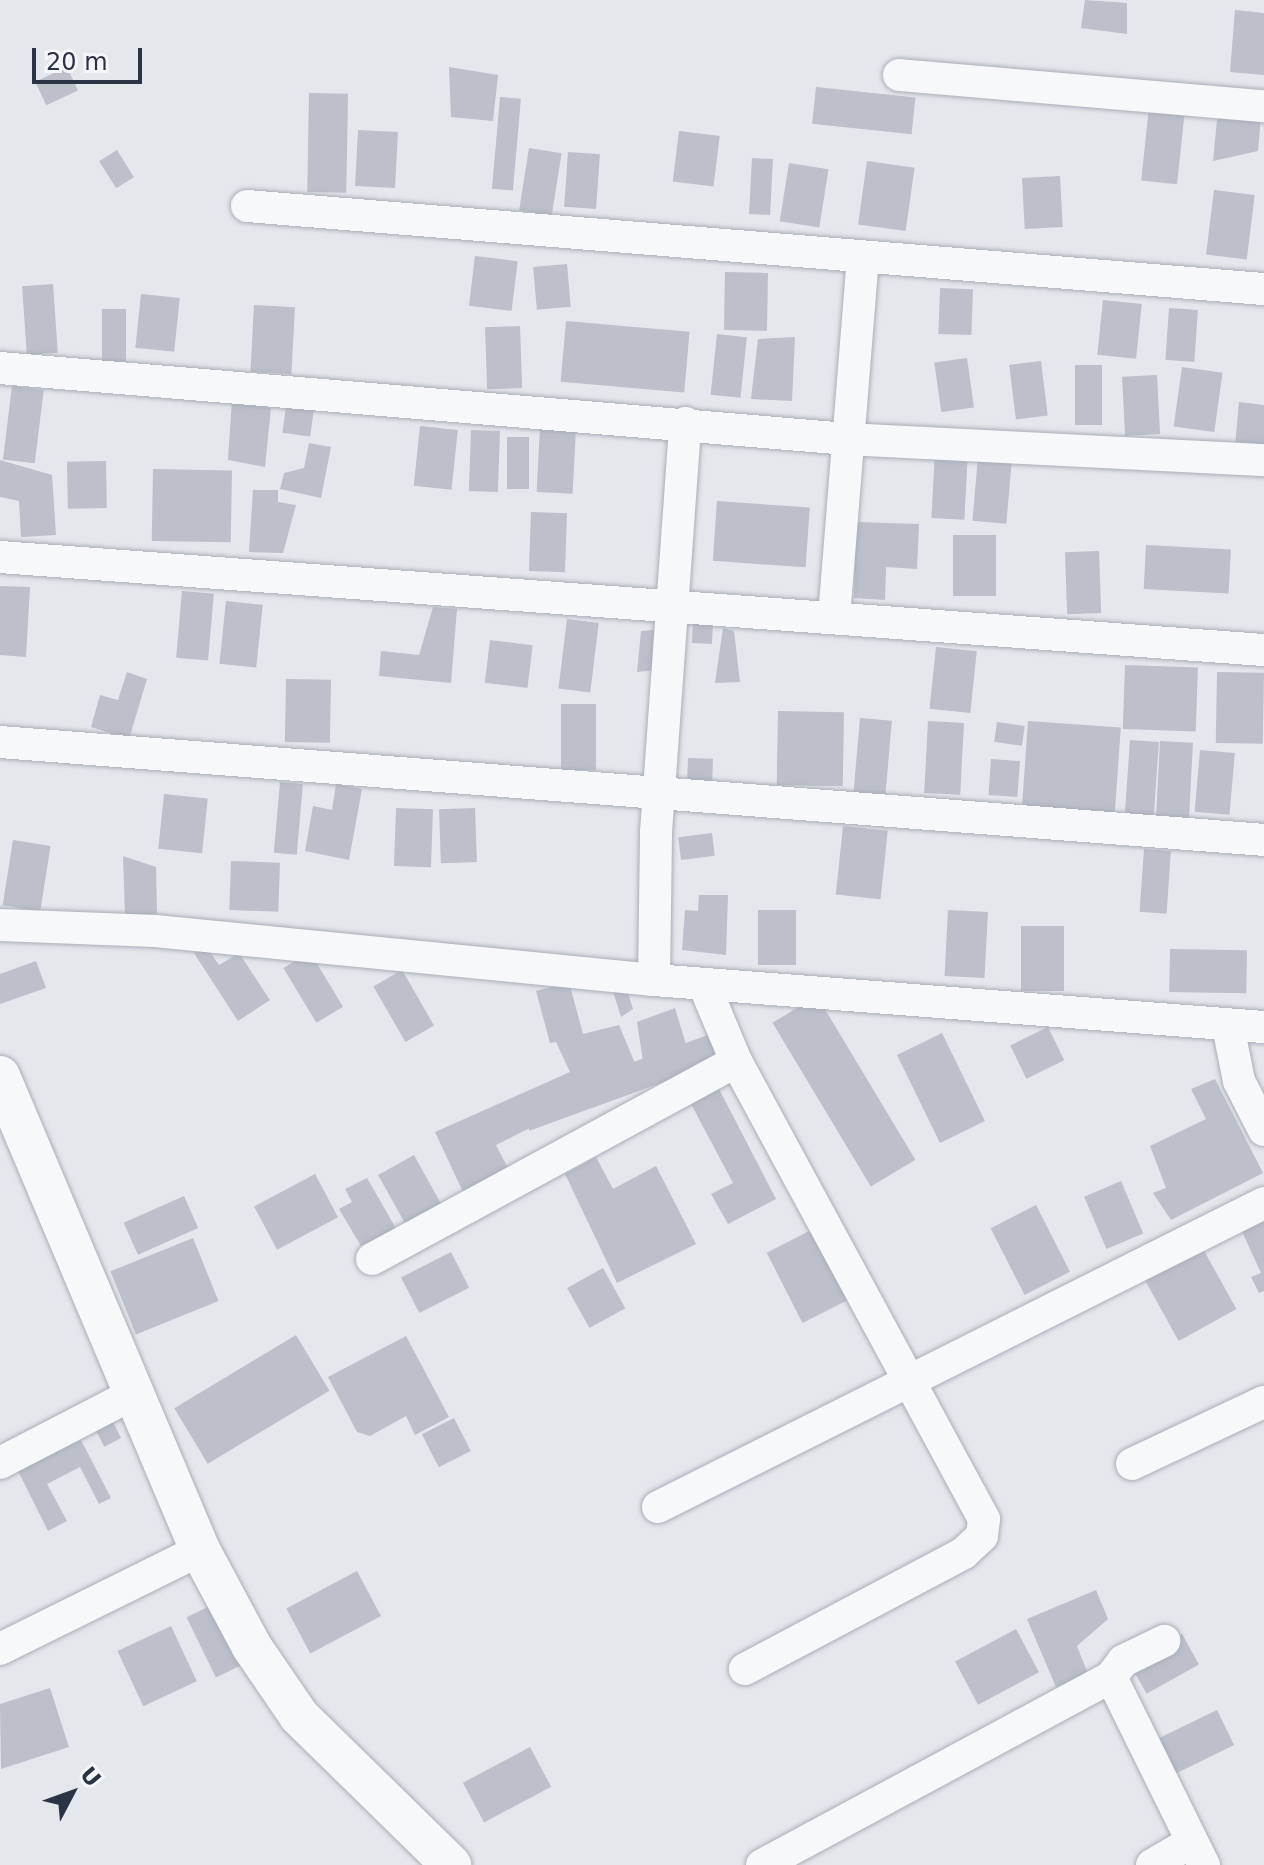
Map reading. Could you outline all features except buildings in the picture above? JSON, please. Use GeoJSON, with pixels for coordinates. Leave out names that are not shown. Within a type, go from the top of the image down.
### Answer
{"type":"FeatureCollection","features":[{"type":"Feature","properties":{"kind":"street"},"geometry":{"type":"LineString","coordinates":[[899,75],[1264,106]]}},
{"type":"Feature","properties":{"kind":"street"},"geometry":{"type":"LineString","coordinates":[[247,206],[1264,289]]}},
{"type":"Feature","properties":{"kind":"street"},"geometry":{"type":"LineString","coordinates":[[834,617],[863,257]]}},
{"type":"Feature","properties":{"kind":"street"},"geometry":{"type":"LineString","coordinates":[[0,368],[685,423],[847,439],[1264,460]]}},
{"type":"Feature","properties":{"kind":"street"},"geometry":{"type":"LineString","coordinates":[[654,980],[661,795],[685,423]]}},
{"type":"Feature","properties":{"kind":"street"},"geometry":{"type":"LineString","coordinates":[[0,557],[674,609],[834,617],[1264,650]]}},
{"type":"Feature","properties":{"kind":"street"},"geometry":{"type":"LineString","coordinates":[[0,742],[1264,840]]}},
{"type":"Feature","properties":{"kind":"street"},"geometry":{"type":"LineString","coordinates":[[0,925],[155,931],[705,987],[1264,1027]]}},
{"type":"Feature","properties":{"kind":"street"},"geometry":{"type":"LineString","coordinates":[[705,987],[736,1061],[984,1519],[982,1536],[964,1553],[745,1669]]}},
{"type":"Feature","properties":{"kind":"street"},"geometry":{"type":"LineString","coordinates":[[1228,1026],[1239,1081],[1264,1130]]}},
{"type":"Feature","properties":{"kind":"street"},"geometry":{"type":"LineString","coordinates":[[372,1259],[736,1061]]}},
{"type":"Feature","properties":{"kind":"street"},"geometry":{"type":"LineString","coordinates":[[0,1076],[200,1550],[299,1716],[451,1865]]}},
{"type":"Feature","properties":{"kind":"street"},"geometry":{"type":"LineString","coordinates":[[658,1507],[908,1376],[1264,1203]]}},
{"type":"Feature","properties":{"kind":"street"},"geometry":{"type":"LineString","coordinates":[[0,1463],[133,1394]]}},
{"type":"Feature","properties":{"kind":"street"},"geometry":{"type":"LineString","coordinates":[[1132,1464],[1264,1402]]}},
{"type":"Feature","properties":{"kind":"street"},"geometry":{"type":"LineString","coordinates":[[0,1649],[200,1550]]}},
{"type":"Feature","properties":{"kind":"street"},"geometry":{"type":"LineString","coordinates":[[762,1865],[1111,1677],[1123,1661],[1164,1641]]}},
{"type":"Feature","properties":{"kind":"street"},"geometry":{"type":"LineString","coordinates":[[1111,1677],[1197,1854],[1152,1865]]}}]}
